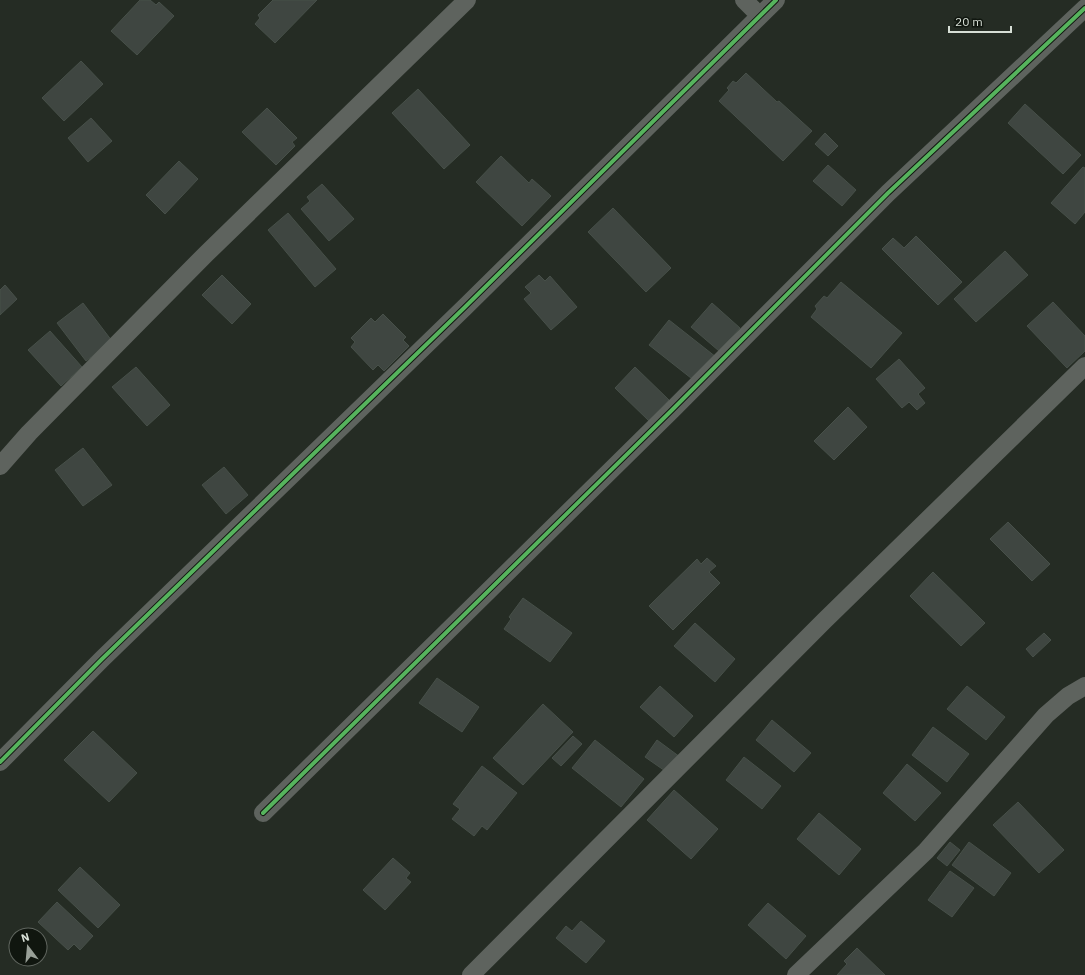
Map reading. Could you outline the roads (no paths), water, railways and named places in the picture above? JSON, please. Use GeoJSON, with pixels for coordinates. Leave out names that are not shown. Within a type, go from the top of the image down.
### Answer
{"type":"FeatureCollection","features":[{"type":"Feature","properties":{"kind":"street"},"geometry":{"type":"LineString","coordinates":[[0,466],[29,433],[206,254],[467,0]]}},
{"type":"Feature","properties":{"kind":"street"},"geometry":{"type":"LineString","coordinates":[[744,0],[759,16]]}},
{"type":"Feature","properties":{"kind":"street"},"geometry":{"type":"LineString","coordinates":[[0,762],[102,659],[459,313],[776,0]]}},
{"type":"Feature","properties":{"kind":"street"},"geometry":{"type":"LineString","coordinates":[[263,813],[672,410],[888,193],[1085,8]]}},
{"type":"Feature","properties":{"kind":"street"},"geometry":{"type":"LineString","coordinates":[[471,975],[824,621],[1085,366]]}},
{"type":"Feature","properties":{"kind":"street"},"geometry":{"type":"LineString","coordinates":[[796,975],[926,851],[1046,715],[1068,696],[1085,686]]}}]}
